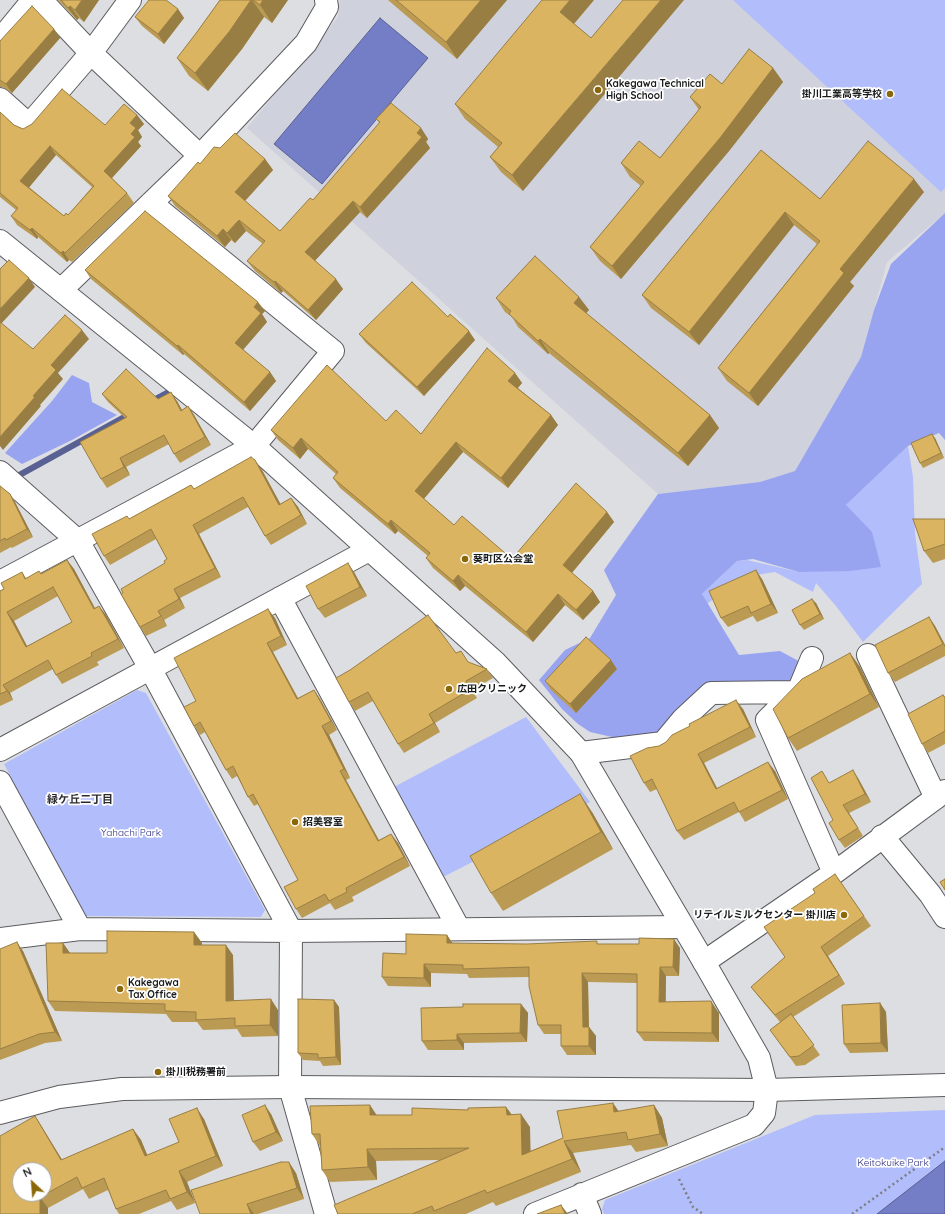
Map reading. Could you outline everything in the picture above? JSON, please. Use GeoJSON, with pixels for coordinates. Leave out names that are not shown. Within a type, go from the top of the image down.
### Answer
{"type":"FeatureCollection","features":[{"type":"Feature","properties":{"kind":"street"},"geometry":{"type":"LineString","coordinates":[[0,40],[33,0]]}},
{"type":"Feature","properties":{"kind":"street"},"geometry":{"type":"LineString","coordinates":[[41,0],[91,53],[200,156]]}},
{"type":"Feature","properties":{"kind":"street"},"geometry":{"type":"LineString","coordinates":[[0,98],[28,125],[91,53],[130,0]]}},
{"type":"Feature","properties":{"kind":"street"},"geometry":{"type":"LineString","coordinates":[[61,290],[200,156],[306,43],[327,7],[326,0]]}},
{"type":"Feature","properties":{"kind":"street"},"geometry":{"type":"LineString","coordinates":[[0,582],[254,446],[333,351],[151,203]]}},
{"type":"Feature","properties":{"kind":"street"},"geometry":{"type":"LineString","coordinates":[[0,241],[254,446],[496,663],[581,753],[704,962],[758,1058],[767,1090],[764,1113],[754,1125],[535,1214]]}},
{"type":"Feature","properties":{"kind":"street"},"geometry":{"type":"LineString","coordinates":[[7,478],[78,541],[150,668],[291,931],[290,1087],[326,1214]]}},
{"type":"Feature","properties":{"kind":"street"},"geometry":{"type":"LineString","coordinates":[[0,750],[369,550]]}},
{"type":"Feature","properties":{"kind":"street"},"geometry":{"type":"LineString","coordinates":[[280,598],[459,929]]}},
{"type":"Feature","properties":{"kind":"street"},"geometry":{"type":"LineString","coordinates":[[704,962],[834,873],[882,836],[941,794],[868,655]]}},
{"type":"Feature","properties":{"kind":"street"},"geometry":{"type":"LineString","coordinates":[[812,658],[800,687],[793,692],[767,720],[834,873]]}},
{"type":"Feature","properties":{"kind":"street"},"geometry":{"type":"LineString","coordinates":[[581,753],[663,743],[683,719],[711,693],[793,692]]}},
{"type":"Feature","properties":{"kind":"street"},"geometry":{"type":"LineString","coordinates":[[0,782],[80,929]]}},
{"type":"Feature","properties":{"kind":"street"},"geometry":{"type":"LineString","coordinates":[[882,836],[930,894],[945,917]]}},
{"type":"Feature","properties":{"kind":"street"},"geometry":{"type":"LineString","coordinates":[[0,939],[80,929],[291,931],[683,928]]}},
{"type":"Feature","properties":{"kind":"street"},"geometry":{"type":"LineString","coordinates":[[0,1113],[59,1097],[122,1089],[290,1087],[767,1090],[945,1084]]}},
{"type":"Feature","properties":{"kind":"street"},"geometry":{"type":"LineString","coordinates":[[582,1194],[590,1214]]}},
{"type":"Feature","properties":{"kind":"path"},"geometry":{"type":"LineString","coordinates":[[852,1214],[945,1147]]}},
{"type":"Feature","properties":{"kind":"path"},"geometry":{"type":"LineString","coordinates":[[669,1159],[693,1207],[703,1214]]}},
{"type":"Feature","properties":{"kind":"shaded area"},"geometry":{"type":"Polygon","coordinates":[[[340,0],[945,0],[945,213],[887,262],[861,357],[795,471],[760,482],[658,494],[247,128],[338,17],[340,0]]]}},
{"type":"Feature","properties":{"kind":"shaded area"},"geometry":{"type":"Polygon","coordinates":[[[380,18],[428,58],[322,184],[274,144],[380,18]]]}},
{"type":"Feature","properties":{"kind":"shaded area"},"geometry":{"type":"Polygon","coordinates":[[[945,213],[945,440],[939,433],[908,446],[846,505],[872,532],[881,567],[850,571],[799,572],[753,559],[737,561],[702,594],[739,655],[780,651],[806,665],[794,687],[706,691],[676,728],[634,742],[590,732],[578,724],[562,709],[539,680],[565,650],[590,638],[616,595],[604,570],[658,494],[760,482],[795,471],[861,357],[874,310],[891,264],[945,213]]]}},
{"type":"Feature","properties":{"kind":"shaded area"},"geometry":{"type":"Polygon","coordinates":[[[72,375],[89,383],[92,402],[117,415],[72,440],[22,464],[5,453],[52,401],[72,375]]]}},
{"type":"Feature","properties":{"kind":"shaded area"},"geometry":{"type":"Polygon","coordinates":[[[945,1161],[945,1214],[877,1214],[945,1161]]]}},
{"type":"Feature","properties":{"kind":"green space","name":"掛川工業高等学校"},"geometry":{"type":"Polygon","coordinates":[[[733,0],[945,0],[945,188],[941,192],[733,0]]]}},
{"type":"Feature","properties":{"kind":"green space"},"geometry":{"type":"Polygon","coordinates":[[[908,446],[913,477],[915,534],[922,584],[863,642],[836,606],[816,583],[813,592],[775,572],[743,577],[707,604],[702,594],[737,561],[747,560],[799,572],[846,505],[908,446]]]}},
{"type":"Feature","properties":{"kind":"green space","name":"Yahachi Park"},"geometry":{"type":"Polygon","coordinates":[[[137,690],[146,693],[265,910],[261,917],[84,916],[4,764],[137,690]]]}},
{"type":"Feature","properties":{"kind":"green space"},"geometry":{"type":"Polygon","coordinates":[[[526,717],[590,802],[443,877],[394,787],[526,717]]]}},
{"type":"Feature","properties":{"kind":"green space","name":"Keitokuike Park"},"geometry":{"type":"Polygon","coordinates":[[[945,1110],[945,1214],[604,1214],[602,1209],[605,1200],[815,1115],[945,1110]]]}},
{"type":"Feature","properties":{"kind":"building"},"geometry":{"type":"Polygon","coordinates":[[[61,0],[82,0],[75,10],[70,6],[68,8],[61,0]]]}},
{"type":"Feature","properties":{"kind":"building"},"geometry":{"type":"Polygon","coordinates":[[[149,0],[166,0],[178,9],[158,34],[135,17],[149,0]]]}},
{"type":"Feature","properties":{"kind":"building"},"geometry":{"type":"Polygon","coordinates":[[[220,0],[251,0],[229,32],[195,73],[177,58],[220,0]]]}},
{"type":"Feature","properties":{"kind":"building"},"geometry":{"type":"Polygon","coordinates":[[[253,0],[263,0],[260,5],[253,0]]]}},
{"type":"Feature","properties":{"kind":"building"},"geometry":{"type":"Polygon","coordinates":[[[396,0],[481,0],[446,42],[396,0]]]}},
{"type":"Feature","properties":{"kind":"building"},"geometry":{"type":"Polygon","coordinates":[[[542,0],[570,0],[560,12],[591,38],[623,0],[661,0],[512,175],[490,157],[502,143],[455,104],[542,0]]]}},
{"type":"Feature","properties":{"kind":"building"},"geometry":{"type":"Polygon","coordinates":[[[32,6],[54,29],[6,84],[0,80],[0,41],[32,6]]]}},
{"type":"Feature","properties":{"kind":"building"},"geometry":{"type":"Polygon","coordinates":[[[749,49],[773,68],[720,138],[612,266],[590,247],[644,182],[621,163],[639,141],[660,158],[701,107],[690,97],[710,74],[722,84],[749,49]]]}},
{"type":"Feature","properties":{"kind":"building"},"geometry":{"type":"Polygon","coordinates":[[[62,89],[105,125],[124,104],[137,115],[130,123],[136,128],[131,134],[135,137],[104,171],[127,193],[65,253],[63,251],[61,253],[32,228],[30,230],[11,216],[18,208],[0,193],[0,112],[14,125],[23,129],[32,124],[62,89]],[[50,146],[20,181],[64,216],[66,213],[68,215],[94,186],[50,146]]]}},
{"type":"Feature","properties":{"kind":"building"},"geometry":{"type":"Polygon","coordinates":[[[391,103],[421,128],[417,133],[422,137],[360,207],[353,201],[305,252],[336,279],[308,310],[275,281],[274,282],[247,261],[265,241],[239,220],[227,233],[223,229],[217,236],[168,196],[198,162],[200,164],[214,147],[220,148],[235,133],[265,159],[235,192],[280,231],[310,198],[313,200],[380,122],[376,119],[391,103]]]}},
{"type":"Feature","properties":{"kind":"building"},"geometry":{"type":"Polygon","coordinates":[[[868,141],[914,179],[840,269],[844,273],[749,393],[718,368],[820,241],[785,212],[689,332],[642,295],[761,150],[820,199],[868,141]]]}},
{"type":"Feature","properties":{"kind":"building"},"geometry":{"type":"Polygon","coordinates":[[[145,211],[258,302],[254,307],[261,313],[235,343],[270,372],[244,402],[178,345],[177,346],[85,270],[145,211]]]}},
{"type":"Feature","properties":{"kind":"building"},"geometry":{"type":"Polygon","coordinates":[[[535,256],[579,297],[574,303],[710,415],[678,453],[540,339],[538,341],[509,314],[511,311],[496,298],[535,256]]]}},
{"type":"Feature","properties":{"kind":"building"},"geometry":{"type":"Polygon","coordinates":[[[9,260],[29,278],[0,309],[0,269],[9,260]]]}},
{"type":"Feature","properties":{"kind":"building"},"geometry":{"type":"Polygon","coordinates":[[[412,282],[448,317],[450,314],[469,331],[417,387],[359,334],[412,282]]]}},
{"type":"Feature","properties":{"kind":"building"},"geometry":{"type":"Polygon","coordinates":[[[65,315],[82,330],[51,365],[56,370],[33,396],[35,397],[0,437],[0,322],[33,349],[65,315]]]}},
{"type":"Feature","properties":{"kind":"building"},"geometry":{"type":"Polygon","coordinates":[[[487,348],[515,373],[508,381],[551,415],[501,478],[456,442],[415,491],[454,525],[462,516],[512,559],[576,483],[607,512],[563,565],[593,591],[576,610],[558,594],[526,632],[458,575],[453,581],[426,558],[430,553],[391,520],[388,524],[333,478],[338,472],[301,438],[293,448],[271,430],[327,365],[386,421],[396,410],[421,434],[487,348]]]}},
{"type":"Feature","properties":{"kind":"building"},"geometry":{"type":"Polygon","coordinates":[[[126,369],[158,399],[171,392],[181,411],[188,406],[205,437],[174,454],[164,435],[120,458],[124,467],[101,479],[80,442],[127,417],[102,394],[126,369]]]}},
{"type":"Feature","properties":{"kind":"building"},"geometry":{"type":"Polygon","coordinates":[[[932,434],[941,453],[920,463],[911,443],[932,434]]]}},
{"type":"Feature","properties":{"kind":"building"},"geometry":{"type":"Polygon","coordinates":[[[251,457],[255,460],[279,505],[291,498],[301,515],[265,536],[243,497],[193,525],[215,568],[174,589],[179,599],[158,611],[161,616],[140,627],[121,594],[123,593],[121,589],[165,563],[164,561],[167,559],[151,529],[104,556],[92,534],[127,516],[129,519],[191,485],[194,489],[251,457]]]}},
{"type":"Feature","properties":{"kind":"building"},"geometry":{"type":"Polygon","coordinates":[[[0,486],[10,494],[27,529],[6,540],[5,538],[0,541],[0,486]]]}},
{"type":"Feature","properties":{"kind":"building"},"geometry":{"type":"Polygon","coordinates":[[[913,519],[945,519],[945,544],[924,551],[913,519]]]}},
{"type":"Feature","properties":{"kind":"building"},"geometry":{"type":"Polygon","coordinates":[[[67,560],[94,609],[99,606],[118,639],[91,653],[92,656],[56,675],[48,660],[3,685],[7,691],[0,694],[0,591],[4,589],[1,583],[22,572],[25,579],[39,571],[41,574],[67,560]],[[53,587],[7,612],[26,647],[72,622],[53,587]]]}},
{"type":"Feature","properties":{"kind":"building"},"geometry":{"type":"Polygon","coordinates":[[[348,563],[360,587],[318,609],[306,586],[348,563]]]}},
{"type":"Feature","properties":{"kind":"building"},"geometry":{"type":"Polygon","coordinates":[[[756,570],[771,604],[751,613],[748,606],[721,618],[709,591],[756,570]]]}},
{"type":"Feature","properties":{"kind":"building"},"geometry":{"type":"Polygon","coordinates":[[[812,599],[820,614],[800,625],[792,610],[812,599]]]}},
{"type":"Feature","properties":{"kind":"building"},"geometry":{"type":"Polygon","coordinates":[[[268,609],[281,636],[267,643],[297,699],[314,690],[331,721],[322,726],[344,769],[340,771],[378,841],[391,834],[404,857],[346,888],[347,892],[329,901],[325,894],[296,909],[284,887],[298,880],[253,794],[248,797],[233,766],[226,770],[200,722],[194,726],[184,707],[196,701],[174,658],[268,609]]]}},
{"type":"Feature","properties":{"kind":"building"},"geometry":{"type":"Polygon","coordinates":[[[428,615],[456,653],[461,651],[468,662],[487,669],[466,681],[471,689],[429,714],[434,723],[398,744],[368,692],[349,702],[336,678],[350,670],[428,615]]]}},
{"type":"Feature","properties":{"kind":"building"},"geometry":{"type":"Polygon","coordinates":[[[929,617],[943,644],[888,673],[875,645],[929,617]]]}},
{"type":"Feature","properties":{"kind":"building"},"geometry":{"type":"Polygon","coordinates":[[[586,637],[611,660],[570,704],[545,681],[586,637]]]}},
{"type":"Feature","properties":{"kind":"building"},"geometry":{"type":"Polygon","coordinates":[[[850,653],[870,694],[788,738],[773,709],[802,679],[850,653]]]}},
{"type":"Feature","properties":{"kind":"building"},"geometry":{"type":"Polygon","coordinates":[[[943,695],[945,698],[945,731],[922,744],[908,714],[943,695]]]}},
{"type":"Feature","properties":{"kind":"building"},"geometry":{"type":"Polygon","coordinates":[[[736,700],[750,727],[698,754],[716,789],[768,762],[782,790],[739,812],[734,802],[677,831],[652,779],[644,783],[630,756],[647,748],[659,746],[666,742],[672,735],[690,726],[689,724],[736,700]]]}},
{"type":"Feature","properties":{"kind":"building"},"geometry":{"type":"Polygon","coordinates":[[[853,770],[865,794],[843,805],[858,828],[839,840],[829,823],[833,820],[811,778],[822,771],[829,783],[853,770]]]}},
{"type":"Feature","properties":{"kind":"building"},"geometry":{"type":"Polygon","coordinates":[[[580,794],[601,832],[491,893],[470,856],[580,794]]]}},
{"type":"Feature","properties":{"kind":"building"},"geometry":{"type":"Polygon","coordinates":[[[835,874],[864,916],[821,947],[839,975],[775,1015],[751,987],[785,957],[764,927],[815,893],[813,889],[835,874]]]}},
{"type":"Feature","properties":{"kind":"building"},"geometry":{"type":"Polygon","coordinates":[[[945,879],[945,890],[940,882],[945,879]]]}},
{"type":"Feature","properties":{"kind":"building"},"geometry":{"type":"Polygon","coordinates":[[[107,931],[194,932],[194,945],[226,945],[226,1001],[271,999],[270,1025],[235,1026],[235,1018],[196,1020],[196,1012],[165,1011],[165,1004],[48,1001],[46,943],[63,943],[63,953],[107,953],[107,931]]]}},
{"type":"Feature","properties":{"kind":"building"},"geometry":{"type":"Polygon","coordinates":[[[406,934],[447,935],[447,943],[527,944],[597,941],[597,944],[639,944],[639,938],[674,939],[673,967],[660,967],[659,1002],[711,1001],[712,1033],[637,1032],[637,974],[582,973],[583,1027],[589,1027],[589,1046],[561,1046],[561,1025],[538,1025],[529,986],[529,967],[463,969],[463,965],[424,964],[424,978],[382,977],[383,953],[406,954],[406,934]]]}},
{"type":"Feature","properties":{"kind":"building"},"geometry":{"type":"Polygon","coordinates":[[[17,942],[55,1032],[39,1034],[0,1049],[0,949],[17,942]]]}},
{"type":"Feature","properties":{"kind":"building"},"geometry":{"type":"Polygon","coordinates":[[[298,999],[334,1000],[336,1057],[318,1058],[318,1054],[298,1053],[298,999]]]}},
{"type":"Feature","properties":{"kind":"building"},"geometry":{"type":"Polygon","coordinates":[[[880,1003],[881,1043],[844,1044],[842,1005],[880,1003]]]}},
{"type":"Feature","properties":{"kind":"building"},"geometry":{"type":"Polygon","coordinates":[[[463,1004],[521,1004],[520,1033],[457,1034],[457,1040],[422,1041],[421,1008],[463,1007],[463,1004]]]}},
{"type":"Feature","properties":{"kind":"building"},"geometry":{"type":"Polygon","coordinates":[[[791,1014],[814,1045],[799,1056],[790,1057],[770,1030],[791,1014]]]}},
{"type":"Feature","properties":{"kind":"building"},"geometry":{"type":"Polygon","coordinates":[[[613,1103],[614,1112],[654,1105],[660,1134],[628,1140],[626,1132],[564,1141],[572,1159],[487,1193],[485,1190],[434,1211],[432,1206],[412,1214],[338,1214],[334,1205],[469,1148],[367,1149],[368,1167],[322,1170],[320,1134],[312,1134],[310,1106],[370,1105],[370,1115],[412,1115],[412,1108],[468,1110],[468,1108],[506,1107],[507,1115],[521,1114],[522,1155],[563,1138],[557,1111],[613,1103]]]}},
{"type":"Feature","properties":{"kind":"building"},"geometry":{"type":"Polygon","coordinates":[[[265,1105],[276,1132],[253,1142],[242,1115],[265,1105]]]}},
{"type":"Feature","properties":{"kind":"building"},"geometry":{"type":"Polygon","coordinates":[[[197,1108],[216,1156],[179,1171],[187,1192],[170,1199],[166,1190],[116,1209],[104,1178],[82,1188],[77,1177],[52,1191],[52,1162],[12,1162],[12,1202],[40,1202],[40,1214],[0,1214],[0,1136],[35,1116],[61,1160],[133,1129],[145,1156],[179,1142],[169,1119],[197,1108]]]}},
{"type":"Feature","properties":{"kind":"building"},"geometry":{"type":"Polygon","coordinates":[[[281,1162],[289,1162],[297,1188],[247,1204],[251,1214],[200,1214],[191,1190],[281,1162]]]}},
{"type":"Feature","properties":{"kind":"building"},"geometry":{"type":"Polygon","coordinates":[[[561,1205],[565,1214],[537,1214],[561,1205]]]}},
{"type":"Feature","properties":{"kind":"waterway"},"geometry":{"type":"LineString","coordinates":[[150,402],[169,392]]}},
{"type":"Feature","properties":{"kind":"waterway"},"geometry":{"type":"LineString","coordinates":[[14,478],[130,414]]}},
{"type":"Feature","properties":{"kind":"place","name":"Kakegawa Technical High School"},"geometry":{"type":"Point","coordinates":[598,90]}},
{"type":"Feature","properties":{"kind":"place","name":"掛川工業高等学校"},"geometry":{"type":"Point","coordinates":[890,94]}},
{"type":"Feature","properties":{"kind":"place","name":"葵町区公会堂"},"geometry":{"type":"Point","coordinates":[465,559]}},
{"type":"Feature","properties":{"kind":"place","name":"広田クリニック"},"geometry":{"type":"Point","coordinates":[449,689]}},
{"type":"Feature","properties":{"kind":"place","name":"招美容室"},"geometry":{"type":"Point","coordinates":[295,822]}},
{"type":"Feature","properties":{"kind":"place","name":"リテイルミルクセンター 掛川店"},"geometry":{"type":"Point","coordinates":[844,915]}},
{"type":"Feature","properties":{"kind":"place","name":"Kakegawa Tax Office"},"geometry":{"type":"Point","coordinates":[120,989]}},
{"type":"Feature","properties":{"kind":"place","name":"掛川税務署前"},"geometry":{"type":"Point","coordinates":[158,1072]}},
{"type":"Feature","properties":{"kind":"district","name":"緑ケ丘二丁目"},"geometry":{"type":"Point","coordinates":[80,800]}}]}
